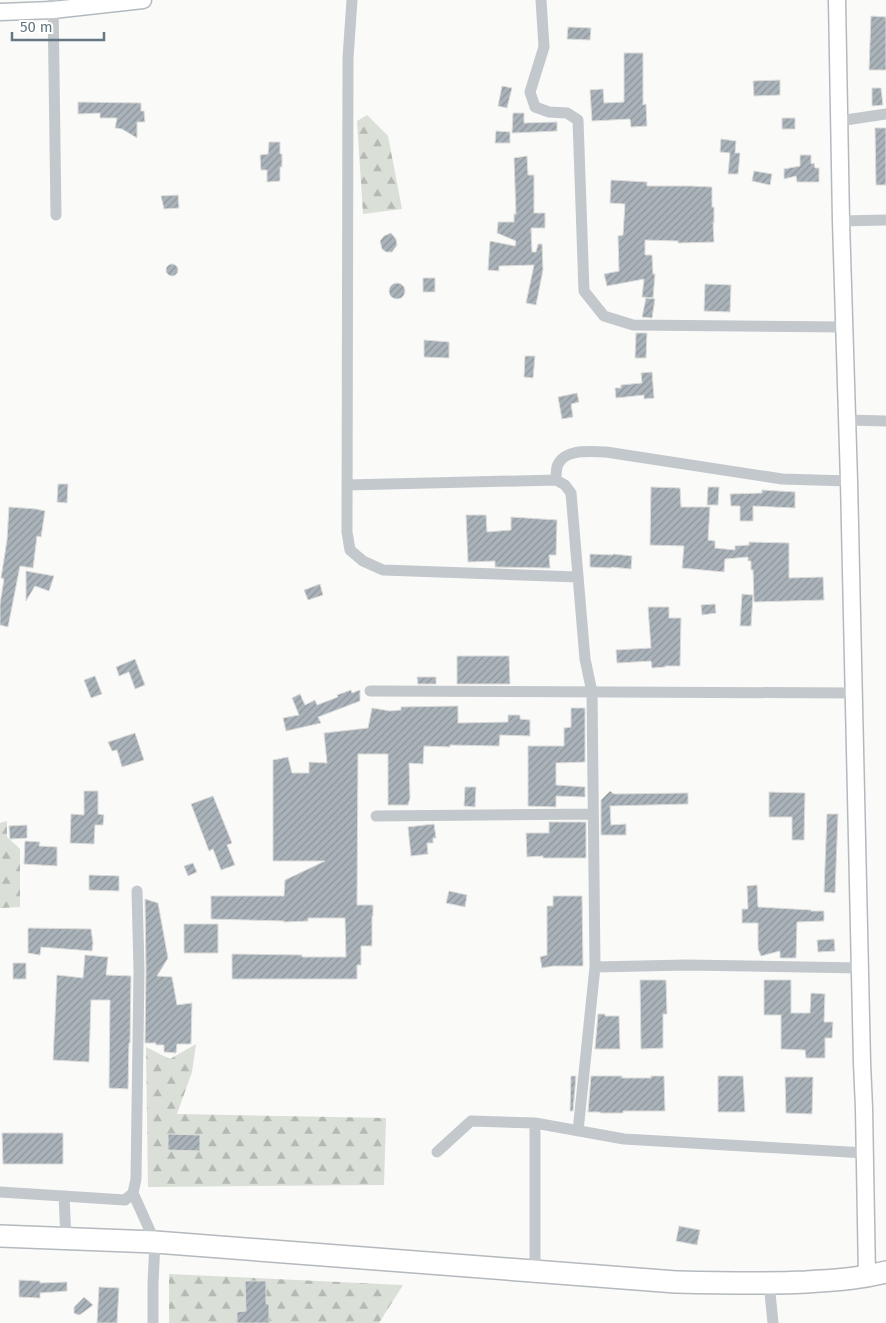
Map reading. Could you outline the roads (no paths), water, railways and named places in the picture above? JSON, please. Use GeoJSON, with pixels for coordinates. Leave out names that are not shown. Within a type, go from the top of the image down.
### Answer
{"type":"FeatureCollection","features":[{"type":"Feature","properties":{"kind":"highway"},"geometry":{"type":"LineString","coordinates":[[0,1236],[155,1242],[676,1282],[769,1283],[848,1280],[876,1275]]}},
{"type":"Feature","properties":{"kind":"street"},"geometry":{"type":"LineString","coordinates":[[0,12],[53,5],[143,0]]}},
{"type":"Feature","properties":{"kind":"street"},"geometry":{"type":"LineString","coordinates":[[352,0],[348,58],[346,485],[347,532],[350,550],[363,561],[383,570],[578,577]]}},
{"type":"Feature","properties":{"kind":"street"},"geometry":{"type":"LineString","coordinates":[[540,0],[544,47],[530,92],[535,107],[549,112],[567,113],[578,120],[584,291],[604,316],[633,325],[844,327]]}},
{"type":"Feature","properties":{"kind":"street"},"geometry":{"type":"LineString","coordinates":[[837,0],[840,221],[849,481],[865,1153],[876,1275]]}},
{"type":"Feature","properties":{"kind":"street"},"geometry":{"type":"LineString","coordinates":[[53,5],[56,215]]}},
{"type":"Feature","properties":{"kind":"street"},"geometry":{"type":"LineString","coordinates":[[839,121],[886,114]]}},
{"type":"Feature","properties":{"kind":"street"},"geometry":{"type":"LineString","coordinates":[[840,221],[886,220]]}},
{"type":"Feature","properties":{"kind":"street"},"geometry":{"type":"LineString","coordinates":[[847,420],[886,421]]}},
{"type":"Feature","properties":{"kind":"street"},"geometry":{"type":"LineString","coordinates":[[556,480],[557,465],[564,456],[579,452],[606,452],[782,479],[849,481]]}},
{"type":"Feature","properties":{"kind":"street"},"geometry":{"type":"LineString","coordinates":[[346,485],[556,480],[565,485],[571,494],[585,659],[592,692],[594,967],[578,1131]]}},
{"type":"Feature","properties":{"kind":"street"},"geometry":{"type":"LineString","coordinates":[[370,691],[853,693]]}},
{"type":"Feature","properties":{"kind":"street"},"geometry":{"type":"LineString","coordinates":[[376,816],[592,814]]}},
{"type":"Feature","properties":{"kind":"street"},"geometry":{"type":"LineString","coordinates":[[137,890],[139,990],[136,1179],[133,1193],[155,1242],[152,1283],[153,1323]]}},
{"type":"Feature","properties":{"kind":"street"},"geometry":{"type":"LineString","coordinates":[[594,967],[686,965],[860,968]]}},
{"type":"Feature","properties":{"kind":"street"},"geometry":{"type":"LineString","coordinates":[[437,1152],[471,1121],[535,1123],[624,1139],[865,1153]]}},
{"type":"Feature","properties":{"kind":"street"},"geometry":{"type":"LineString","coordinates":[[535,1123],[535,1271]]}},
{"type":"Feature","properties":{"kind":"street"},"geometry":{"type":"LineString","coordinates":[[0,1192],[125,1200],[133,1193]]}},
{"type":"Feature","properties":{"kind":"street"},"geometry":{"type":"LineString","coordinates":[[64,1196],[66,1239]]}},
{"type":"Feature","properties":{"kind":"street"},"geometry":{"type":"LineString","coordinates":[[769,1283],[773,1323]]}}]}
